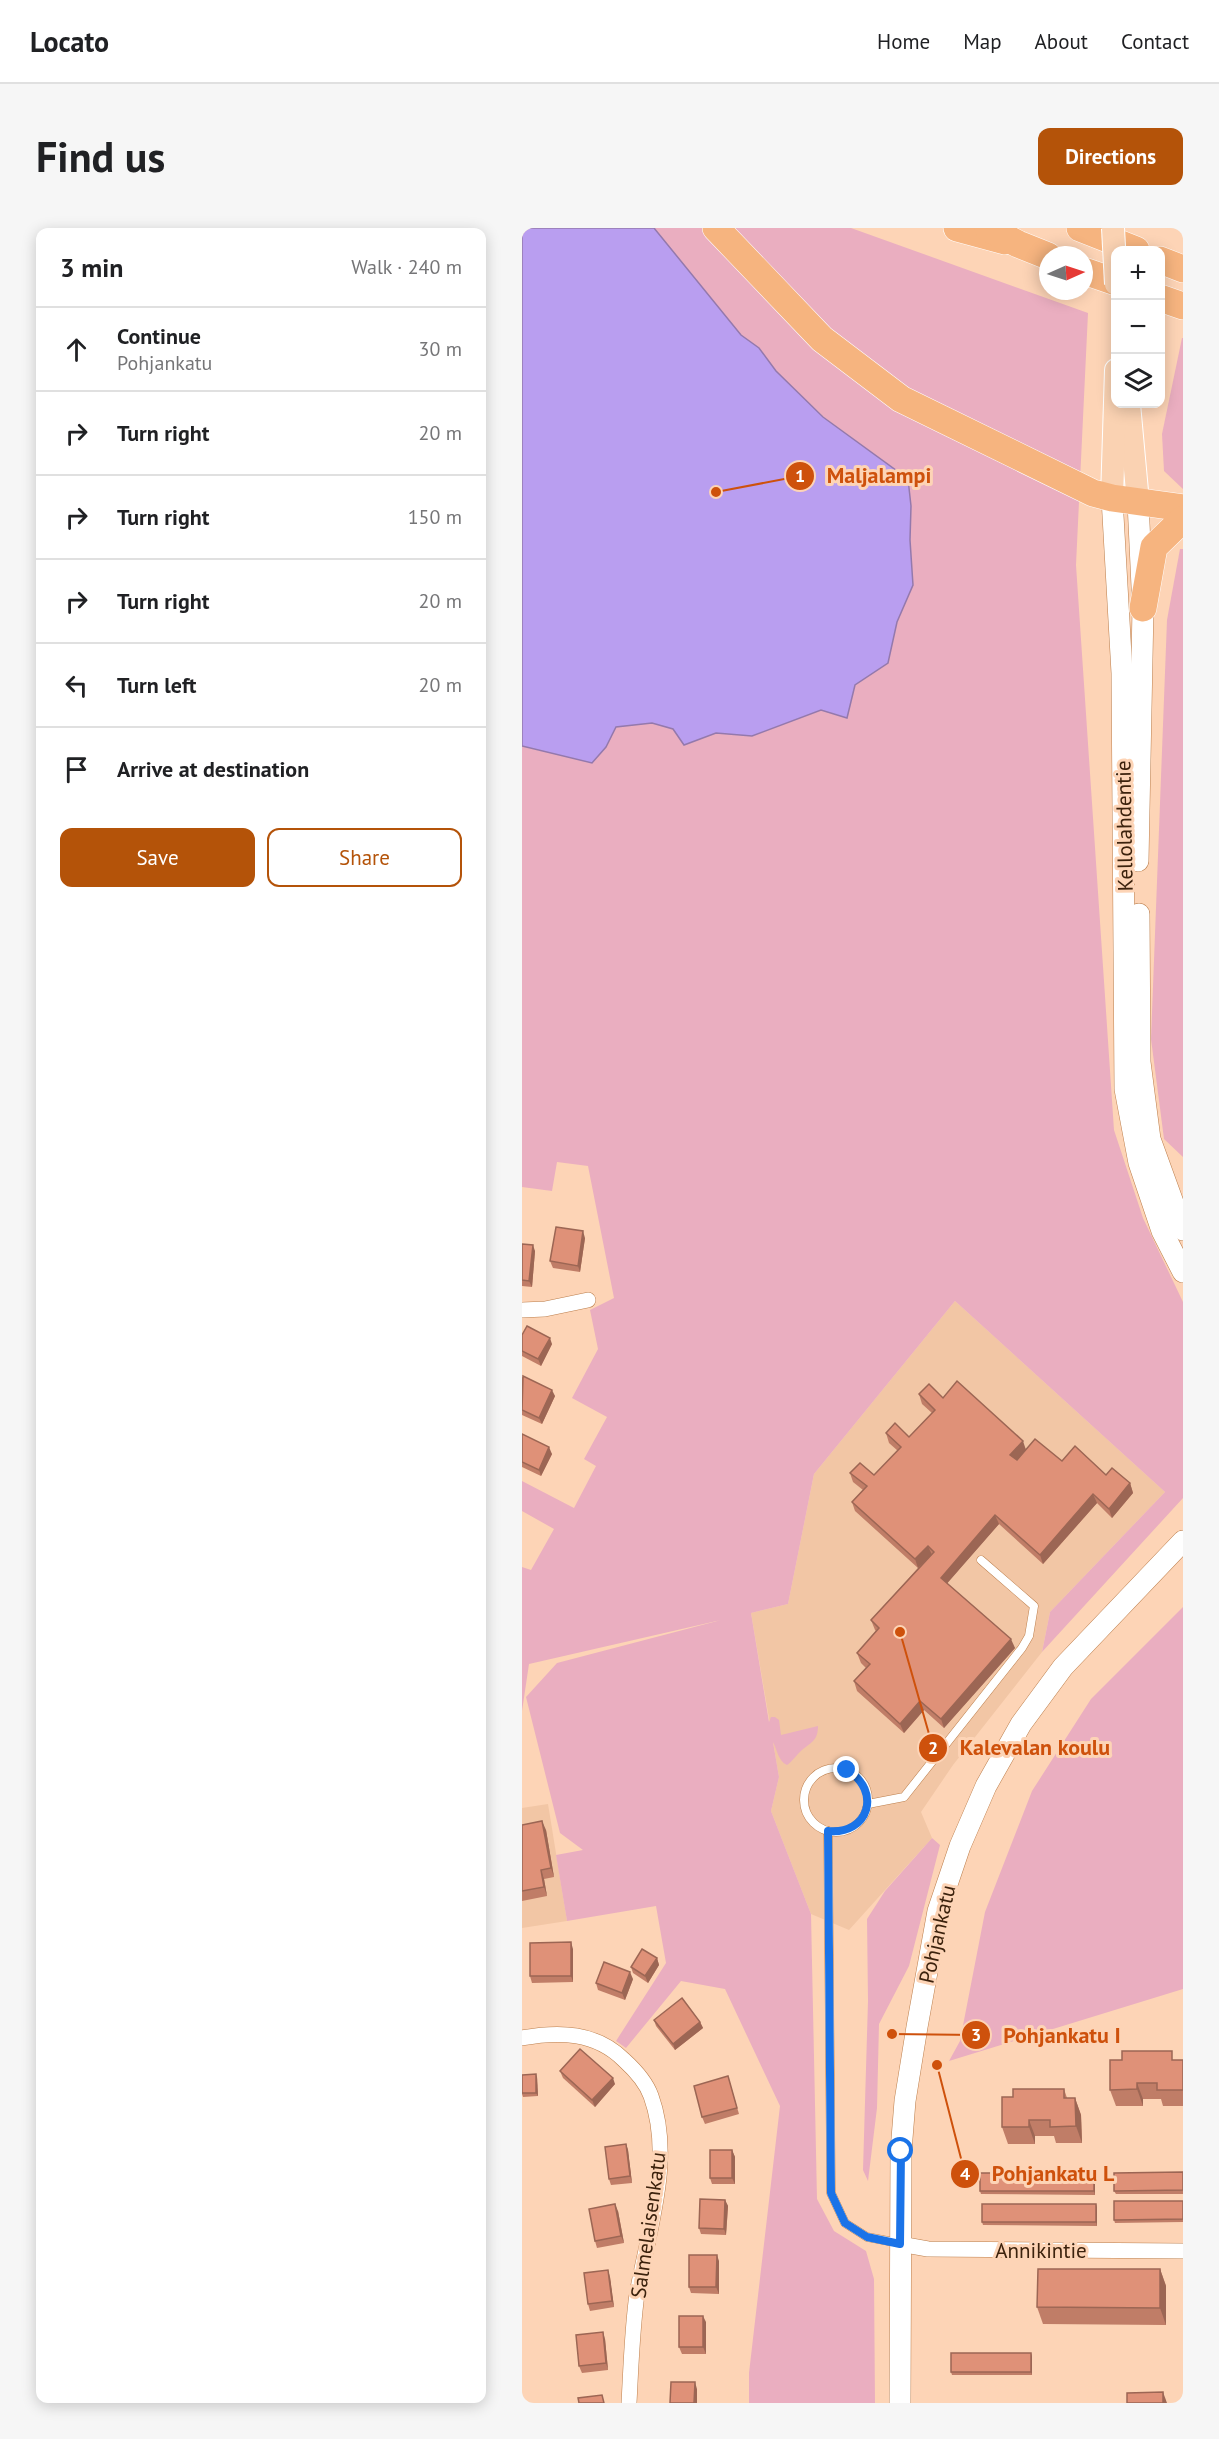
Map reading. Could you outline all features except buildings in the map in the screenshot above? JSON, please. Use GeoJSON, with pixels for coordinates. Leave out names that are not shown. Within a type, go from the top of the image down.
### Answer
{"type":"FeatureCollection","features":[{"type":"Feature","properties":{"kind":"highway"},"geometry":{"type":"LineString","coordinates":[[716,228],[822,339],[901,399],[1093,493],[1183,508]]}},
{"type":"Feature","properties":{"kind":"highway"},"geometry":{"type":"LineString","coordinates":[[957,228],[1017,244],[1039,253]]}},
{"type":"Feature","properties":{"kind":"highway"},"geometry":{"type":"LineString","coordinates":[[988,228],[1017,244]]}},
{"type":"Feature","properties":{"kind":"highway"},"geometry":{"type":"LineString","coordinates":[[1080,228],[1126,246]]}},
{"type":"Feature","properties":{"kind":"highway"},"geometry":{"type":"LineString","coordinates":[[1165,262],[1183,269]]}},
{"type":"Feature","properties":{"kind":"highway"},"geometry":{"type":"LineString","coordinates":[[1093,274],[1111,281]]}},
{"type":"Feature","properties":{"kind":"highway"},"geometry":{"type":"LineString","coordinates":[[1165,299],[1183,306]]}},
{"type":"Feature","properties":{"kind":"highway"},"geometry":{"type":"LineString","coordinates":[[1143,608],[1154,547],[1183,519]]}},
{"type":"Feature","properties":{"kind":"main road"},"geometry":{"type":"LineString","coordinates":[[1113,228],[1114,246]]}},
{"type":"Feature","properties":{"kind":"main road","name":"Kellolahdentie"},"geometry":{"type":"LineString","coordinates":[[1119,408],[1125,500],[1143,608],[1138,859],[1140,1062],[1149,1138],[1183,1230]]}},
{"type":"Feature","properties":{"kind":"main road","name":"Kellolahdentie"},"geometry":{"type":"LineString","coordinates":[[1129,408],[1122,673],[1125,1089],[1139,1163],[1162,1230],[1183,1272]]}},
{"type":"Feature","properties":{"kind":"main road","name":"Pohjankatu"},"geometry":{"type":"LineString","coordinates":[[900,2403],[900,2186],[905,2101],[938,1911],[960,1846],[986,1786],[1021,1724],[1062,1667],[1183,1541]]}},
{"type":"Feature","properties":{"kind":"street"},"geometry":{"type":"LineString","coordinates":[[522,1310],[545,1309],[588,1300]]}},
{"type":"Feature","properties":{"kind":"street","name":"Salmelaisenkatu"},"geometry":{"type":"LineString","coordinates":[[522,2038],[554,2034],[582,2036],[597,2040],[618,2053],[637,2072],[651,2094],[658,2121],[660,2148],[657,2184],[637,2296],[628,2403]]}},
{"type":"Feature","properties":{"kind":"street","name":"Annikintie"},"geometry":{"type":"LineString","coordinates":[[900,2244],[928,2249],[1183,2251]]}},
{"type":"Feature","properties":{"kind":"lane"},"geometry":{"type":"LineString","coordinates":[[868,1804],[904,1797],[1022,1648],[1029,1636],[1034,1606],[981,1560]]}},
{"type":"Feature","properties":{"kind":"lane"},"geometry":{"type":"LineString","coordinates":[[837,1768],[847,1770],[863,1784],[868,1804],[864,1815],[849,1829],[839,1832],[828,1831],[812,1822],[805,1805],[807,1786],[819,1773],[837,1768]]}},
{"type":"Feature","properties":{"kind":"lane"},"geometry":{"type":"LineString","coordinates":[[828,1831],[831,2193],[845,2223],[867,2237],[900,2244]]}},
{"type":"Feature","properties":{"kind":"shaded area"},"geometry":{"type":"Polygon","coordinates":[[[522,228],[654,228],[741,335],[759,348],[776,371],[823,417],[908,479],[913,585],[897,622],[888,663],[855,685],[847,718],[821,710],[752,736],[716,733],[684,745],[673,729],[652,723],[616,727],[606,747],[592,763],[522,746],[522,228]]]}},
{"type":"Feature","properties":{"kind":"shaded area"},"geometry":{"type":"Polygon","coordinates":[[[654,228],[851,228],[1039,295],[1039,300],[1052,300],[1088,313],[1076,565],[1114,1130],[1143,1218],[1183,1302],[1183,1498],[1042,1652],[1050,1612],[1165,1492],[955,1301],[814,1474],[788,1604],[751,1613],[769,1722],[771,1717],[779,1720],[781,1735],[818,1726],[814,1740],[787,1765],[780,1758],[773,1742],[779,1777],[771,1811],[811,1914],[817,2199],[834,2231],[866,2251],[874,2279],[875,2403],[749,2403],[749,2373],[780,2106],[725,1989],[681,1981],[626,2048],[616,2041],[666,1963],[656,1906],[567,1921],[556,1855],[583,1850],[560,1833],[526,1697],[557,1663],[721,1620],[529,1664],[522,1711],[522,1567],[531,1570],[554,1529],[522,1511],[522,1481],[574,1508],[596,1466],[584,1459],[607,1417],[572,1398],[598,1349],[590,1310],[614,1298],[588,1166],[557,1162],[552,1191],[522,1187],[522,746],[541,751],[606,747],[615,727],[652,723],[673,729],[684,745],[716,733],[752,736],[821,710],[847,718],[855,685],[888,663],[897,622],[913,585],[908,479],[824,417],[776,371],[759,348],[741,335],[654,228]]]}},
{"type":"Feature","properties":{"kind":"shaded area"},"geometry":{"type":"Polygon","coordinates":[[[1182,338],[1183,489],[1164,471],[1162,434],[1182,338]]]}},
{"type":"Feature","properties":{"kind":"shaded area"},"geometry":{"type":"Polygon","coordinates":[[[1180,549],[1183,549],[1183,1157],[1164,1139],[1151,1039],[1167,620],[1180,549]]]}},
{"type":"Feature","properties":{"kind":"shaded area"},"geometry":{"type":"Polygon","coordinates":[[[955,1301],[1165,1492],[1050,1612],[1042,1652],[953,1765],[921,1812],[932,1838],[849,1930],[811,1914],[771,1811],[779,1777],[751,1613],[788,1604],[814,1474],[955,1301]]]}},
{"type":"Feature","properties":{"kind":"shaded area"},"geometry":{"type":"Polygon","coordinates":[[[1183,1607],[1183,1989],[949,2061],[960,2041],[985,1912],[1032,1791],[1091,1699],[1183,1607]]]}},
{"type":"Feature","properties":{"kind":"shaded area"},"geometry":{"type":"Polygon","coordinates":[[[548,1804],[567,1921],[522,1928],[522,1808],[548,1804]]]}},
{"type":"Feature","properties":{"kind":"shaded area"},"geometry":{"type":"Polygon","coordinates":[[[932,1838],[940,1845],[909,1966],[879,2024],[877,2108],[868,2181],[863,2170],[868,2001],[867,1919],[885,1891],[932,1838]]]}},
{"type":"Feature","properties":{"kind":"place","name":"Maljalampi"},"geometry":{"type":"Point","coordinates":[716,492]}},
{"type":"Feature","properties":{"kind":"place","name":"Kalevalan koulu"},"geometry":{"type":"Point","coordinates":[900,1632]}},
{"type":"Feature","properties":{"kind":"place","name":"Pohjankatu I"},"geometry":{"type":"Point","coordinates":[892,2034]}},
{"type":"Feature","properties":{"kind":"place","name":"Pohjankatu L"},"geometry":{"type":"Point","coordinates":[937,2065]}},
{"type":"Feature","properties":{"kind":"route"},"geometry":{"type":"LineString","coordinates":[[847,1770],[863,1784],[868,1804],[858,1823],[839,1832],[828,1831],[831,2193],[845,2223],[867,2237],[900,2244],[901,2151]]}}]}
